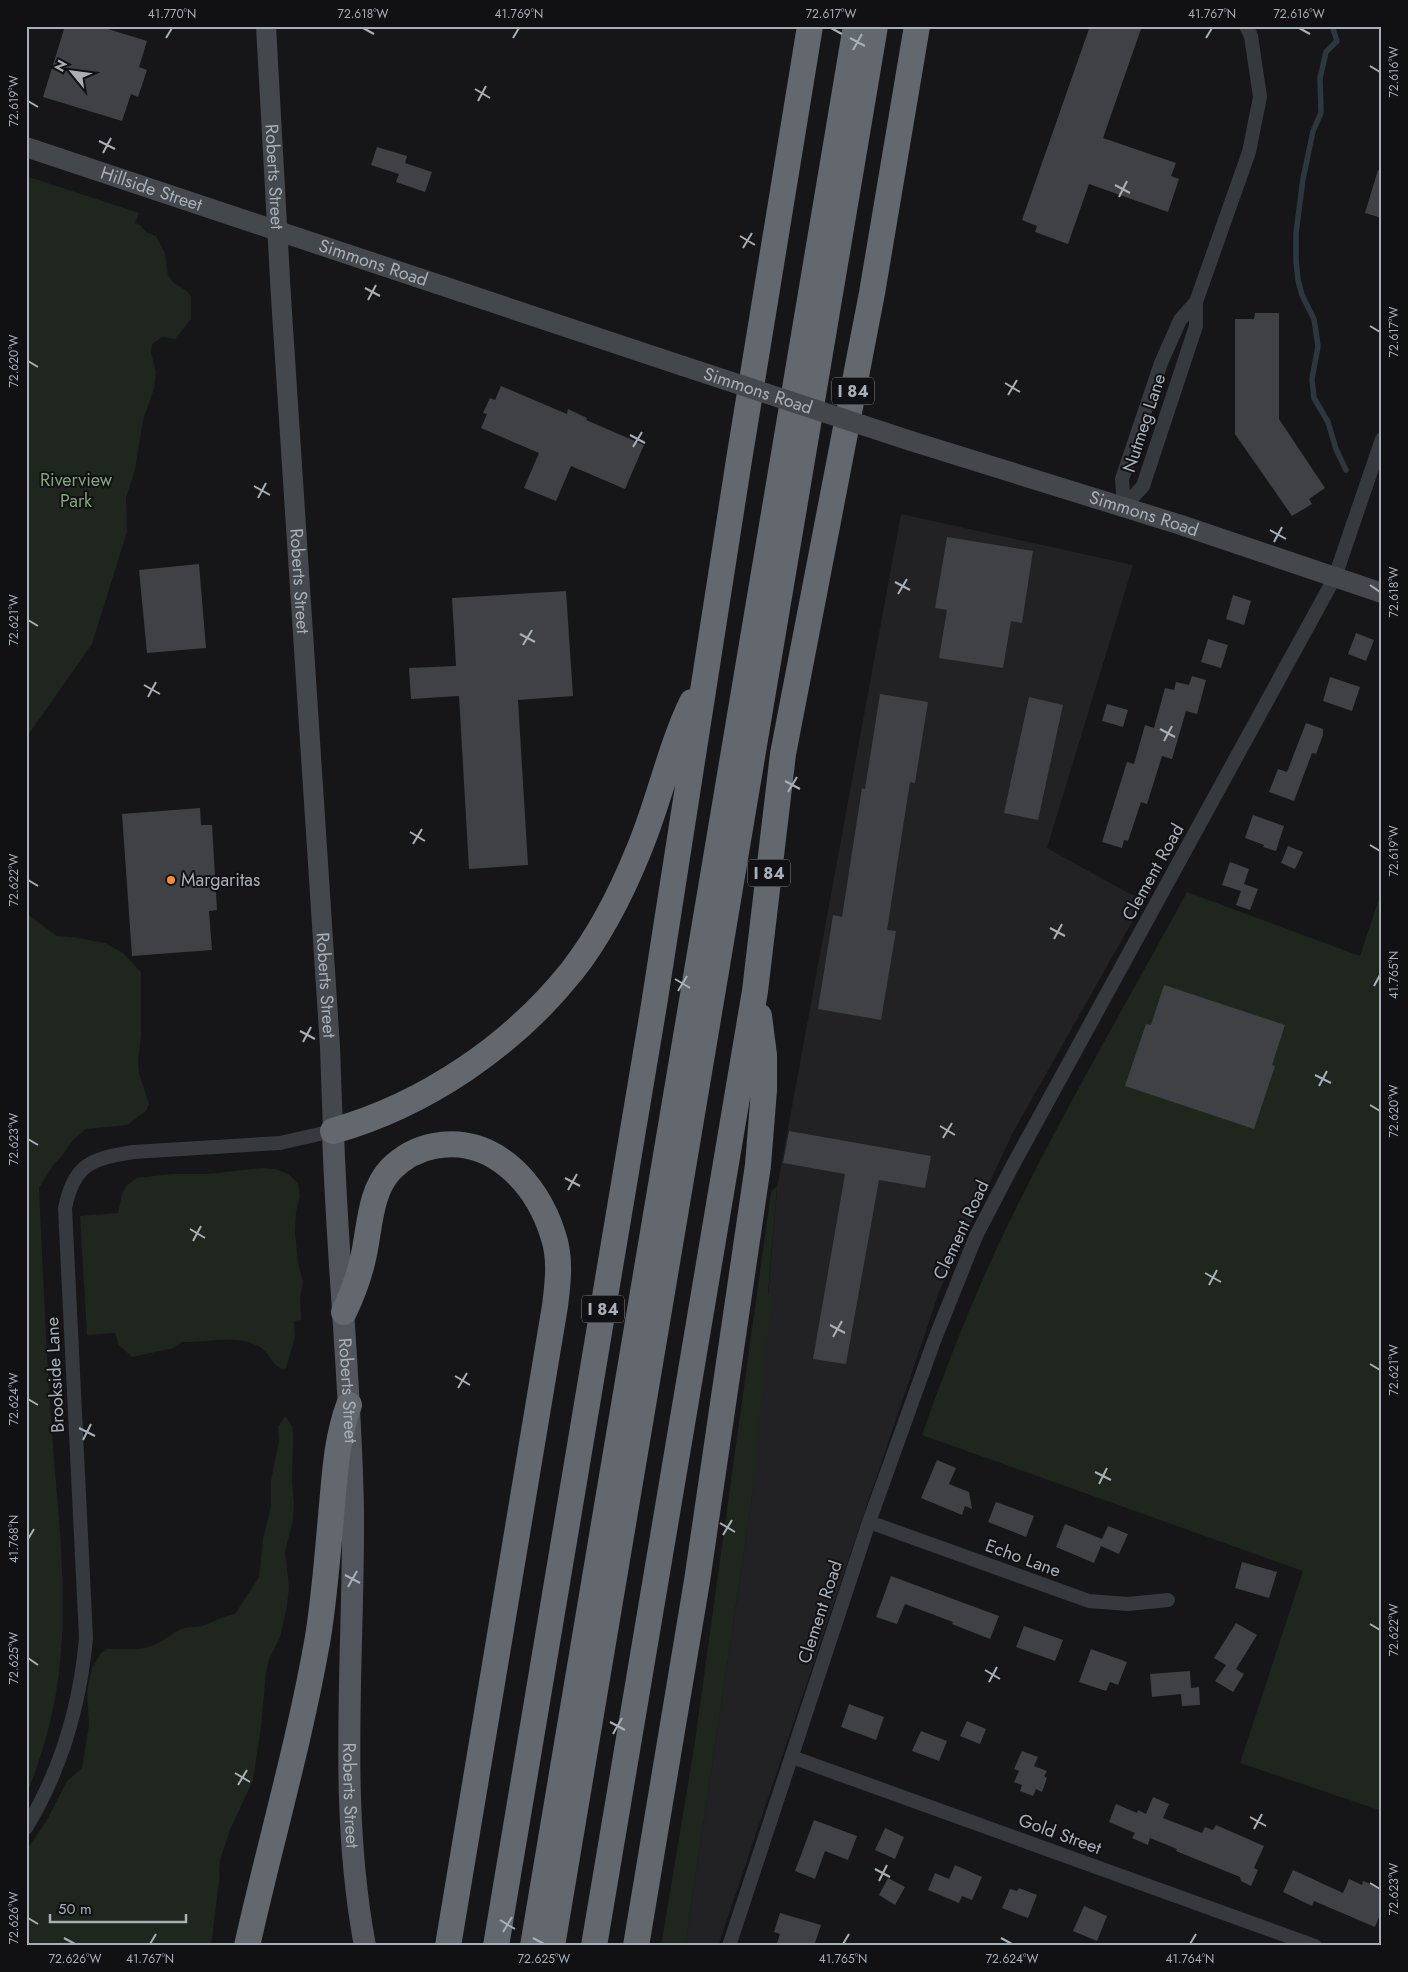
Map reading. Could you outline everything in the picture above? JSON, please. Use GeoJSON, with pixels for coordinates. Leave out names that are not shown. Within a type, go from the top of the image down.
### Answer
{"type":"FeatureCollection","features":[{"type":"Feature","properties":{"kind":"highway","name":"I 84"},"geometry":{"type":"LineString","coordinates":[[496,1946],[656,995],[810,26]]}},
{"type":"Feature","properties":{"kind":"highway"},"geometry":{"type":"LineString","coordinates":[[533,1946],[856,26]]}},
{"type":"Feature","properties":{"kind":"highway"},"geometry":{"type":"LineString","coordinates":[[552,1946],[875,26]]}},
{"type":"Feature","properties":{"kind":"highway","name":"I 84"},"geometry":{"type":"LineString","coordinates":[[594,1946],[755,991],[783,754],[872,293],[917,26]]}},
{"type":"Feature","properties":{"kind":"highway"},"geometry":{"type":"LineString","coordinates":[[783,754],[787,604],[784,570]]}},
{"type":"Feature","properties":{"kind":"highway"},"geometry":{"type":"LineString","coordinates":[[333,1132],[401,1106],[460,1072],[526,1020],[573,970],[602,926],[626,881],[647,829],[676,740],[706,672]]}},
{"type":"Feature","properties":{"kind":"highway"},"geometry":{"type":"LineString","coordinates":[[636,1946],[698,1572],[760,1150],[764,1067],[755,991]]}},
{"type":"Feature","properties":{"kind":"highway"},"geometry":{"type":"LineString","coordinates":[[344,1312],[360,1272],[372,1209],[379,1188],[390,1170],[412,1153],[445,1144],[468,1146],[488,1152],[510,1166],[524,1181],[548,1221],[558,1253],[559,1277],[448,1946]]}},
{"type":"Feature","properties":{"kind":"highway"},"geometry":{"type":"LineString","coordinates":[[247,1946],[298,1735],[315,1651],[324,1592],[338,1449],[345,1417],[350,1405]]}},
{"type":"Feature","properties":{"kind":"main road","name":"Roberts Street"},"geometry":{"type":"LineString","coordinates":[[266,26],[277,231],[327,991],[333,1132],[350,1405],[353,1544],[351,1817],[355,1878],[365,1946]]}},
{"type":"Feature","properties":{"kind":"main road","name":"Hillside Street"},"geometry":{"type":"LineString","coordinates":[[26,147],[277,231]]}},
{"type":"Feature","properties":{"kind":"main road","name":"Simmons Road"},"geometry":{"type":"LineString","coordinates":[[277,231],[910,441],[1124,507],[1382,593]]}},
{"type":"Feature","properties":{"kind":"street","name":"Nutmeg Lane"},"geometry":{"type":"LineString","coordinates":[[1124,507],[1143,486],[1196,326],[1196,302],[1249,152],[1260,97],[1251,36],[1246,26]]}},
{"type":"Feature","properties":{"kind":"street","name":"Nutmeg Lane"},"geometry":{"type":"LineString","coordinates":[[1124,507],[1122,479],[1161,363],[1180,320],[1196,302]]}},
{"type":"Feature","properties":{"kind":"street"},"geometry":{"type":"LineString","coordinates":[[1174,334],[1190,343]]}},
{"type":"Feature","properties":{"kind":"street","name":"Clement Road"},"geometry":{"type":"LineString","coordinates":[[729,1946],[869,1522],[934,1341],[976,1236],[1014,1163],[1335,578],[1382,439]]}},
{"type":"Feature","properties":{"kind":"street","name":"Brookside Lane"},"geometry":{"type":"LineString","coordinates":[[26,1828],[42,1802],[67,1738],[83,1671],[86,1638],[66,1208],[68,1193],[75,1179],[84,1168],[96,1160],[110,1156],[132,1152],[280,1143],[333,1132]]}},
{"type":"Feature","properties":{"kind":"street","name":"Echo Lane"},"geometry":{"type":"LineString","coordinates":[[869,1522],[1090,1601],[1128,1604],[1168,1600]]}},
{"type":"Feature","properties":{"kind":"street","name":"Gold Street"},"geometry":{"type":"LineString","coordinates":[[792,1757],[1315,1946]]}},
{"type":"Feature","properties":{"kind":"shaded area"},"geometry":{"type":"Polygon","coordinates":[[[901,514],[1133,565],[1047,848],[1130,894],[1145,899],[1012,1134],[939,1292],[718,1946],[685,1946],[751,1505],[777,1188],[901,514]]]}},
{"type":"Feature","properties":{"kind":"green space","name":"Riverview Park"},"geometry":{"type":"Polygon","coordinates":[[[26,176],[139,213],[135,223],[140,225],[146,232],[156,236],[165,253],[168,276],[175,284],[187,291],[191,297],[191,319],[175,339],[162,337],[152,344],[151,352],[156,372],[154,389],[143,420],[135,470],[126,498],[127,532],[92,644],[26,738],[26,176]]]}},
{"type":"Feature","properties":{"kind":"green space"},"geometry":{"type":"Polygon","coordinates":[[[1382,890],[1382,1811],[1240,1763],[1303,1571],[922,1435],[960,1334],[1024,1191],[1069,1105],[1187,892],[1360,956],[1382,890]]]}},
{"type":"Feature","properties":{"kind":"green space"},"geometry":{"type":"Polygon","coordinates":[[[26,913],[57,936],[105,943],[123,953],[141,972],[141,1036],[138,1061],[139,1073],[149,1104],[146,1111],[127,1125],[86,1129],[73,1140],[53,1165],[39,1188],[48,1372],[63,1593],[59,1672],[53,1712],[42,1751],[26,1794],[26,913]]]}},
{"type":"Feature","properties":{"kind":"green space"},"geometry":{"type":"Polygon","coordinates":[[[261,1168],[275,1169],[288,1174],[298,1183],[300,1196],[296,1212],[295,1233],[298,1262],[303,1282],[300,1299],[301,1320],[294,1321],[295,1337],[286,1368],[279,1367],[262,1348],[240,1340],[182,1342],[174,1348],[132,1357],[119,1345],[115,1333],[87,1335],[80,1216],[118,1213],[122,1194],[127,1185],[137,1178],[172,1174],[208,1174],[261,1168]]]}},
{"type":"Feature","properties":{"kind":"green space"},"geometry":{"type":"Polygon","coordinates":[[[777,1186],[768,1294],[772,1295],[751,1505],[685,1946],[661,1946],[694,1748],[771,1192],[777,1186]]]}},
{"type":"Feature","properties":{"kind":"green space"},"geometry":{"type":"Polygon","coordinates":[[[285,1416],[292,1426],[293,1435],[292,1481],[294,1505],[293,1520],[285,1552],[289,1587],[287,1606],[280,1637],[269,1660],[266,1672],[261,1727],[253,1780],[230,1830],[220,1860],[211,1946],[26,1946],[26,1851],[47,1820],[67,1781],[82,1768],[89,1725],[87,1691],[92,1668],[101,1653],[107,1649],[150,1647],[182,1629],[202,1626],[235,1614],[259,1577],[263,1539],[271,1507],[271,1481],[279,1441],[278,1427],[285,1416]]]}},
{"type":"Feature","properties":{"kind":"building"},"geometry":{"type":"Polygon","coordinates":[[[65,26],[98,26],[147,41],[139,67],[147,70],[138,97],[131,94],[122,121],[43,97],[65,26]]]}},
{"type":"Feature","properties":{"kind":"building"},"geometry":{"type":"Polygon","coordinates":[[[1090,26],[1142,26],[1103,138],[1176,163],[1171,176],[1179,179],[1168,212],[1089,184],[1068,244],[1035,232],[1037,226],[1022,220],[1090,26]]]}},
{"type":"Feature","properties":{"kind":"building"},"geometry":{"type":"Polygon","coordinates":[[[377,147],[407,156],[405,163],[432,172],[425,192],[396,182],[399,174],[371,165],[377,147]]]}},
{"type":"Feature","properties":{"kind":"building"},"geometry":{"type":"Polygon","coordinates":[[[1378,170],[1382,171],[1382,218],[1365,213],[1378,170]]]}},
{"type":"Feature","properties":{"kind":"building"},"geometry":{"type":"Polygon","coordinates":[[[1255,313],[1279,313],[1279,419],[1325,488],[1309,499],[1312,504],[1292,516],[1235,434],[1235,319],[1254,319],[1255,313]]]}},
{"type":"Feature","properties":{"kind":"building"},"geometry":{"type":"Polygon","coordinates":[[[501,386],[567,414],[568,409],[587,418],[586,420],[644,445],[625,489],[571,466],[556,501],[524,488],[539,453],[481,428],[487,414],[483,413],[490,398],[495,400],[501,386]]]}},
{"type":"Feature","properties":{"kind":"building"},"geometry":{"type":"Polygon","coordinates":[[[947,537],[1033,551],[1022,623],[1011,621],[1003,668],[939,658],[947,610],[935,608],[947,537]]]}},
{"type":"Feature","properties":{"kind":"building"},"geometry":{"type":"Polygon","coordinates":[[[199,564],[206,648],[147,653],[139,570],[199,564]]]}},
{"type":"Feature","properties":{"kind":"building"},"geometry":{"type":"Polygon","coordinates":[[[566,591],[573,696],[518,700],[528,865],[469,869],[459,696],[411,699],[409,668],[456,666],[452,598],[566,591]]]}},
{"type":"Feature","properties":{"kind":"building"},"geometry":{"type":"Polygon","coordinates":[[[1233,595],[1251,601],[1244,625],[1226,619],[1233,595]]]}},
{"type":"Feature","properties":{"kind":"building"},"geometry":{"type":"Polygon","coordinates":[[[1356,633],[1374,640],[1366,661],[1348,654],[1356,633]]]}},
{"type":"Feature","properties":{"kind":"building"},"geometry":{"type":"Polygon","coordinates":[[[1208,639],[1228,645],[1221,668],[1201,662],[1208,639]]]}},
{"type":"Feature","properties":{"kind":"building"},"geometry":{"type":"Polygon","coordinates":[[[1192,676],[1206,680],[1197,714],[1186,711],[1172,759],[1162,756],[1147,804],[1141,802],[1128,841],[1124,840],[1122,848],[1102,842],[1127,762],[1134,764],[1145,725],[1154,728],[1165,688],[1174,690],[1176,682],[1189,685],[1192,676]]]}},
{"type":"Feature","properties":{"kind":"building"},"geometry":{"type":"Polygon","coordinates":[[[1330,677],[1360,687],[1352,711],[1323,701],[1330,677]]]}},
{"type":"Feature","properties":{"kind":"building"},"geometry":{"type":"Polygon","coordinates":[[[880,694],[928,702],[915,783],[910,782],[887,930],[896,931],[881,1020],[818,1009],[833,915],[842,917],[862,788],[865,789],[880,694]]]}},
{"type":"Feature","properties":{"kind":"building"},"geometry":{"type":"Polygon","coordinates":[[[1029,697],[1063,705],[1038,820],[1004,813],[1029,697]]]}},
{"type":"Feature","properties":{"kind":"building"},"geometry":{"type":"Polygon","coordinates":[[[1107,704],[1128,710],[1123,727],[1102,721],[1107,704]]]}},
{"type":"Feature","properties":{"kind":"building"},"geometry":{"type":"Polygon","coordinates":[[[1306,723],[1323,729],[1323,735],[1316,754],[1312,753],[1294,801],[1269,792],[1278,769],[1287,772],[1306,723]]]}},
{"type":"Feature","properties":{"kind":"building","name":"Margaritas"},"geometry":{"type":"Polygon","coordinates":[[[200,808],[201,825],[212,825],[217,910],[209,911],[212,950],[132,956],[122,814],[200,808]]]}},
{"type":"Feature","properties":{"kind":"building"},"geometry":{"type":"Polygon","coordinates":[[[1253,815],[1284,826],[1276,851],[1245,838],[1253,815]]]}},
{"type":"Feature","properties":{"kind":"building"},"geometry":{"type":"Polygon","coordinates":[[[1288,846],[1303,852],[1295,869],[1281,863],[1288,846]]]}},
{"type":"Feature","properties":{"kind":"building"},"geometry":{"type":"Polygon","coordinates":[[[1230,862],[1249,869],[1244,884],[1258,889],[1250,910],[1236,905],[1241,891],[1222,885],[1230,862]]]}},
{"type":"Feature","properties":{"kind":"building"},"geometry":{"type":"Polygon","coordinates":[[[1164,985],[1285,1025],[1272,1065],[1275,1066],[1254,1129],[1125,1086],[1146,1024],[1151,1025],[1164,985]]]}},
{"type":"Feature","properties":{"kind":"building"},"geometry":{"type":"Polygon","coordinates":[[[789,1131],[931,1156],[925,1188],[879,1180],[846,1364],[813,1359],[845,1174],[783,1163],[789,1131]]]}},
{"type":"Feature","properties":{"kind":"building"},"geometry":{"type":"Polygon","coordinates":[[[937,1460],[956,1468],[949,1484],[969,1492],[972,1509],[965,1506],[962,1515],[921,1498],[937,1460]]]}},
{"type":"Feature","properties":{"kind":"building"},"geometry":{"type":"Polygon","coordinates":[[[996,1502],[1034,1516],[1026,1537],[988,1522],[996,1502]]]}},
{"type":"Feature","properties":{"kind":"building"},"geometry":{"type":"Polygon","coordinates":[[[1065,1524],[1102,1539],[1108,1526],[1128,1534],[1119,1554],[1101,1546],[1094,1563],[1056,1547],[1065,1524]]]}},
{"type":"Feature","properties":{"kind":"building"},"geometry":{"type":"Polygon","coordinates":[[[1242,1562],[1277,1572],[1269,1598],[1235,1588],[1242,1562]]]}},
{"type":"Feature","properties":{"kind":"building"},"geometry":{"type":"Polygon","coordinates":[[[891,1576],[999,1616],[990,1639],[952,1624],[953,1622],[905,1604],[897,1624],[876,1617],[891,1576]]]}},
{"type":"Feature","properties":{"kind":"building"},"geometry":{"type":"Polygon","coordinates":[[[1236,1623],[1257,1635],[1236,1669],[1244,1674],[1233,1692],[1215,1681],[1226,1665],[1214,1658],[1236,1623]]]}},
{"type":"Feature","properties":{"kind":"building"},"geometry":{"type":"Polygon","coordinates":[[[1024,1626],[1063,1640],[1055,1661],[1016,1647],[1024,1626]]]}},
{"type":"Feature","properties":{"kind":"building"},"geometry":{"type":"Polygon","coordinates":[[[1091,1649],[1127,1662],[1118,1685],[1110,1682],[1106,1691],[1079,1682],[1091,1649]]]}},
{"type":"Feature","properties":{"kind":"building"},"geometry":{"type":"Polygon","coordinates":[[[1190,1671],[1191,1688],[1199,1687],[1200,1705],[1182,1706],[1181,1694],[1152,1697],[1150,1674],[1190,1671]]]}},
{"type":"Feature","properties":{"kind":"building"},"geometry":{"type":"Polygon","coordinates":[[[849,1704],[884,1717],[876,1740],[841,1727],[849,1704]]]}},
{"type":"Feature","properties":{"kind":"building"},"geometry":{"type":"Polygon","coordinates":[[[967,1721],[986,1729],[980,1744],[960,1736],[967,1721]]]}},
{"type":"Feature","properties":{"kind":"building"},"geometry":{"type":"Polygon","coordinates":[[[921,1731],[947,1741],[939,1761],[912,1751],[921,1731]]]}},
{"type":"Feature","properties":{"kind":"building"},"geometry":{"type":"Polygon","coordinates":[[[1022,1751],[1038,1757],[1034,1766],[1047,1771],[1044,1776],[1047,1778],[1042,1792],[1036,1789],[1033,1796],[1020,1791],[1022,1785],[1014,1782],[1019,1771],[1014,1769],[1022,1751]]]}},
{"type":"Feature","properties":{"kind":"building"},"geometry":{"type":"Polygon","coordinates":[[[1153,1797],[1169,1804],[1163,1818],[1202,1833],[1205,1827],[1213,1830],[1216,1825],[1264,1846],[1254,1868],[1258,1870],[1251,1886],[1241,1881],[1240,1877],[1176,1851],[1177,1849],[1150,1838],[1148,1845],[1132,1838],[1135,1833],[1109,1822],[1116,1804],[1137,1813],[1138,1810],[1146,1814],[1153,1797]]]}},
{"type":"Feature","properties":{"kind":"building"},"geometry":{"type":"Polygon","coordinates":[[[814,1820],[857,1836],[848,1860],[825,1851],[815,1879],[795,1871],[814,1820]]]}},
{"type":"Feature","properties":{"kind":"building"},"geometry":{"type":"Polygon","coordinates":[[[885,1828],[904,1837],[895,1859],[875,1850],[885,1828]]]}},
{"type":"Feature","properties":{"kind":"building"},"geometry":{"type":"Polygon","coordinates":[[[955,1865],[982,1877],[972,1900],[962,1896],[959,1903],[928,1890],[935,1873],[949,1879],[955,1865]]]}},
{"type":"Feature","properties":{"kind":"building"},"geometry":{"type":"Polygon","coordinates":[[[1293,1870],[1343,1893],[1349,1879],[1362,1885],[1363,1881],[1382,1889],[1382,1910],[1375,1927],[1314,1901],[1312,1906],[1283,1892],[1293,1870]]]}},
{"type":"Feature","properties":{"kind":"building"},"geometry":{"type":"Polygon","coordinates":[[[888,1878],[905,1887],[895,1905],[879,1895],[888,1878]]]}},
{"type":"Feature","properties":{"kind":"building"},"geometry":{"type":"Polygon","coordinates":[[[1019,1888],[1037,1895],[1028,1918],[1002,1908],[1010,1889],[1017,1891],[1019,1888]]]}},
{"type":"Feature","properties":{"kind":"building"},"geometry":{"type":"Polygon","coordinates":[[[1084,1906],[1107,1916],[1097,1941],[1073,1931],[1084,1906]]]}},
{"type":"Feature","properties":{"kind":"building"},"geometry":{"type":"Polygon","coordinates":[[[780,1913],[821,1925],[814,1946],[776,1946],[780,1934],[774,1932],[780,1913]]]}},
{"type":"Feature","properties":{"kind":"waterway"},"geometry":{"type":"LineString","coordinates":[[1332,26],[1337,41],[1326,52],[1320,78],[1321,113],[1313,131],[1303,179],[1296,233],[1296,261],[1302,295],[1314,319],[1318,346],[1312,379],[1314,398],[1328,422],[1336,449],[1346,470]]}},
{"type":"Feature","properties":{"kind":"place","name":"Margaritas"},"geometry":{"type":"Point","coordinates":[171,880]}}]}
